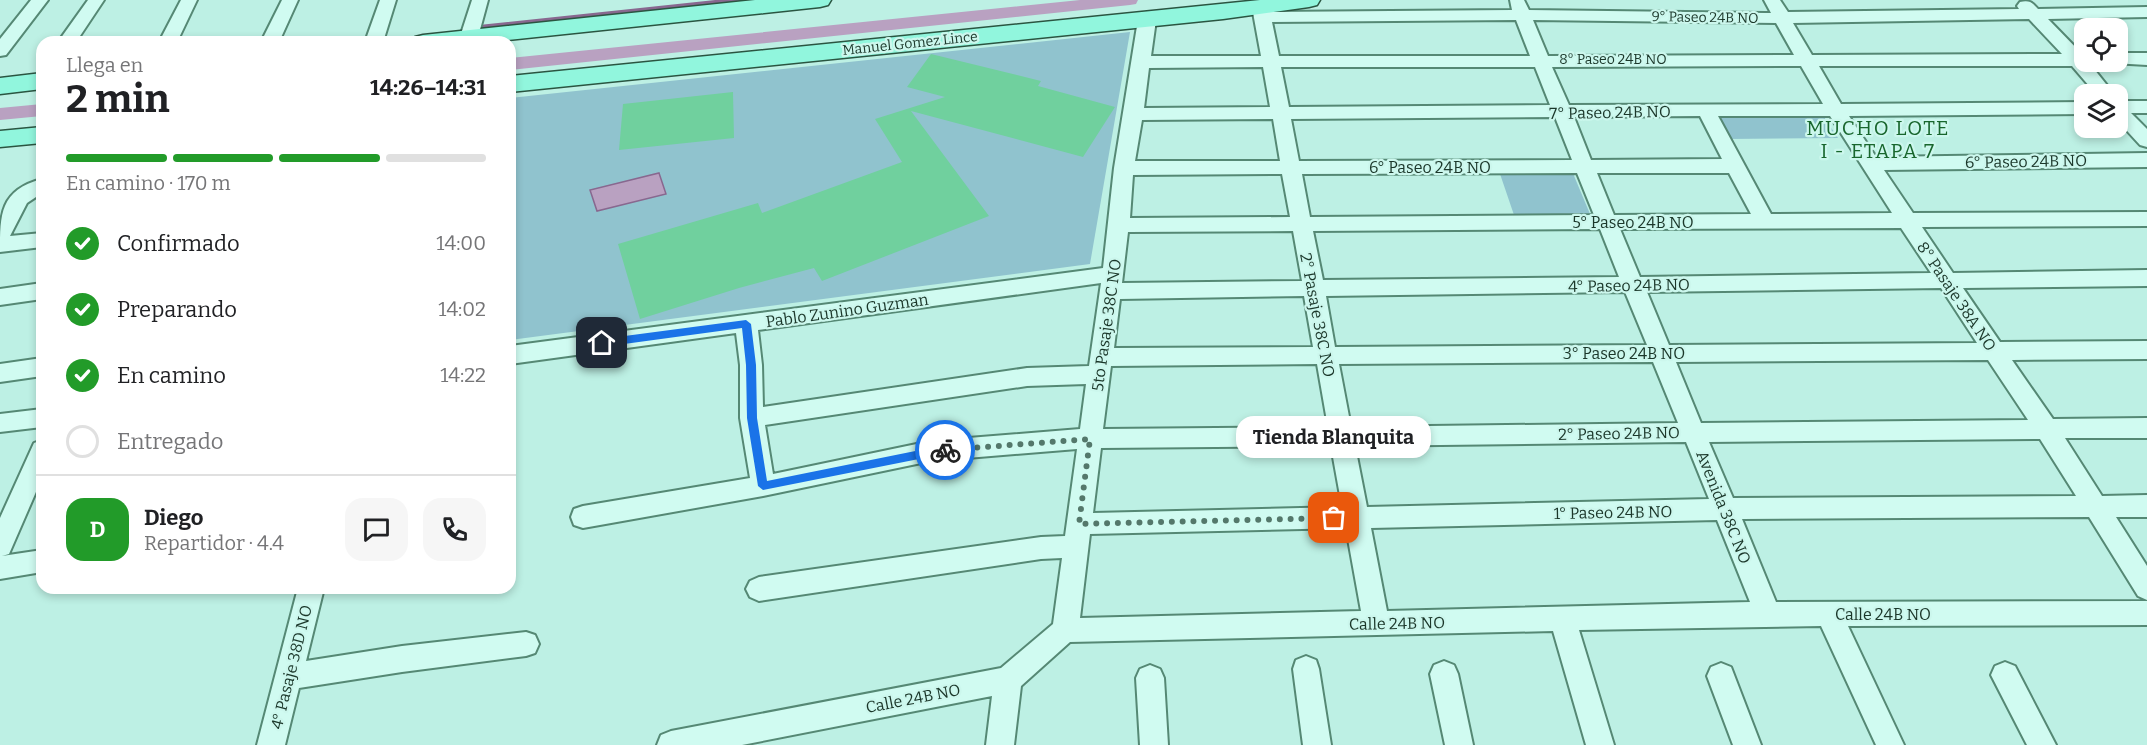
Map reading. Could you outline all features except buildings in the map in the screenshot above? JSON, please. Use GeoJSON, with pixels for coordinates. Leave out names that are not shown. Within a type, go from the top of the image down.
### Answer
{"type":"FeatureCollection","features":[{"type":"Feature","properties":{"kind":"main road"},"geometry":{"type":"LineString","coordinates":[[478,36],[772,2],[820,0]]}},
{"type":"Feature","properties":{"kind":"main road","name":"Manuel Gomez Lince"},"geometry":{"type":"LineString","coordinates":[[516,83],[1147,20],[1262,12],[1309,0]]}},
{"type":"Feature","properties":{"kind":"main road"},"geometry":{"type":"LineString","coordinates":[[0,86],[36,82]]}},
{"type":"Feature","properties":{"kind":"main road"},"geometry":{"type":"LineString","coordinates":[[0,139],[36,136]]}},
{"type":"Feature","properties":{"kind":"street"},"geometry":{"type":"LineString","coordinates":[[0,51],[40,0]]}},
{"type":"Feature","properties":{"kind":"street"},"geometry":{"type":"LineString","coordinates":[[71,36],[96,0]]}},
{"type":"Feature","properties":{"kind":"street"},"geometry":{"type":"LineString","coordinates":[[171,36],[189,0]]}},
{"type":"Feature","properties":{"kind":"street"},"geometry":{"type":"LineString","coordinates":[[273,36],[290,0]]}},
{"type":"Feature","properties":{"kind":"street"},"geometry":{"type":"LineString","coordinates":[[376,36],[388,0]]}},
{"type":"Feature","properties":{"kind":"street"},"geometry":{"type":"LineString","coordinates":[[469,36],[480,0]]}},
{"type":"Feature","properties":{"kind":"street"},"geometry":{"type":"LineString","coordinates":[[2027,6],[2074,53]]}},
{"type":"Feature","properties":{"kind":"street","name":"9° Paseo 24B NO"},"geometry":{"type":"LineString","coordinates":[[1262,12],[1519,8],[2027,6],[2147,12]]}},
{"type":"Feature","properties":{"kind":"street","name":"Avenida 38C NO"},"geometry":{"type":"LineString","coordinates":[[1519,8],[1768,614]]}},
{"type":"Feature","properties":{"kind":"street","name":"8° Pasaje 38A NO"},"geometry":{"type":"LineString","coordinates":[[1776,8],[1870,164],[2046,428],[2147,588]]}},
{"type":"Feature","properties":{"kind":"street","name":"2° Pasaje 38C NO"},"geometry":{"type":"LineString","coordinates":[[1262,12],[1376,623]]}},
{"type":"Feature","properties":{"kind":"street","name":"5to Pasaje 38C NO"},"geometry":{"type":"LineString","coordinates":[[1065,630],[1112,283],[1124,168],[1147,20]]}},
{"type":"Feature","properties":{"kind":"street","name":"8° Paseo 24B NO"},"geometry":{"type":"LineString","coordinates":[[1141,62],[1540,59],[2074,60]]}},
{"type":"Feature","properties":{"kind":"street"},"geometry":{"type":"LineString","coordinates":[[2128,59],[2147,59]]}},
{"type":"Feature","properties":{"kind":"street"},"geometry":{"type":"LineString","coordinates":[[2128,108],[2147,107]]}},
{"type":"Feature","properties":{"kind":"street","name":"7° Paseo 24B NO"},"geometry":{"type":"LineString","coordinates":[[1134,114],[2074,108]]}},
{"type":"Feature","properties":{"kind":"street"},"geometry":{"type":"LineString","coordinates":[[1706,111],[1765,221]]}},
{"type":"Feature","properties":{"kind":"street"},"geometry":{"type":"LineString","coordinates":[[2128,120],[2147,141]]}},
{"type":"Feature","properties":{"kind":"street","name":"6° Paseo 24B NO"},"geometry":{"type":"LineString","coordinates":[[1870,164],[2147,160]]}},
{"type":"Feature","properties":{"kind":"street","name":"6° Paseo 24B NO"},"geometry":{"type":"LineString","coordinates":[[1124,168],[1737,166]]}},
{"type":"Feature","properties":{"kind":"street"},"geometry":{"type":"LineString","coordinates":[[0,236],[20,197],[26,191],[36,188]]}},
{"type":"Feature","properties":{"kind":"street","name":"5° Paseo 24B NO"},"geometry":{"type":"LineString","coordinates":[[1119,225],[2147,219]]}},
{"type":"Feature","properties":{"kind":"street"},"geometry":{"type":"LineString","coordinates":[[0,244],[36,241]]}},
{"type":"Feature","properties":{"kind":"street","name":"4° Paseo 24B NO"},"geometry":{"type":"LineString","coordinates":[[1112,283],[1314,289],[2147,278]]}},
{"type":"Feature","properties":{"kind":"street","name":"Pablo Zunino Guzman"},"geometry":{"type":"LineString","coordinates":[[516,355],[746,324],[1112,283]]}},
{"type":"Feature","properties":{"kind":"street"},"geometry":{"type":"LineString","coordinates":[[0,297],[36,292]]}},
{"type":"Feature","properties":{"kind":"street"},"geometry":{"type":"LineString","coordinates":[[746,324],[751,365],[752,418],[763,486]]}},
{"type":"Feature","properties":{"kind":"street","name":"3° Paseo 24B NO"},"geometry":{"type":"LineString","coordinates":[[752,418],[1100,366],[1326,355],[2147,350]]}},
{"type":"Feature","properties":{"kind":"street"},"geometry":{"type":"LineString","coordinates":[[0,373],[36,368]]}},
{"type":"Feature","properties":{"kind":"street"},"geometry":{"type":"LineString","coordinates":[[0,423],[36,419]]}},
{"type":"Feature","properties":{"kind":"street","name":"2° Paseo 24B NO"},"geometry":{"type":"LineString","coordinates":[[583,517],[763,486],[931,451],[1090,439],[2147,428]]}},
{"type":"Feature","properties":{"kind":"street"},"geometry":{"type":"LineString","coordinates":[[0,546],[36,464]]}},
{"type":"Feature","properties":{"kind":"street","name":"1° Paseo 24B NO"},"geometry":{"type":"LineString","coordinates":[[759,589],[1041,548],[1078,536],[1356,518],[1725,509],[2094,504],[2147,506]]}},
{"type":"Feature","properties":{"kind":"street"},"geometry":{"type":"LineString","coordinates":[[0,568],[36,562]]}},
{"type":"Feature","properties":{"kind":"street","name":"4° Pasaje 38D NO"},"geometry":{"type":"LineString","coordinates":[[271,745],[309,594]]}},
{"type":"Feature","properties":{"kind":"street","name":"Calle 24B NO"},"geometry":{"type":"LineString","coordinates":[[1065,630],[1768,614],[2147,612]]}},
{"type":"Feature","properties":{"kind":"street"},"geometry":{"type":"LineString","coordinates":[[1829,614],[1890,745]]}},
{"type":"Feature","properties":{"kind":"street"},"geometry":{"type":"LineString","coordinates":[[1563,619],[1600,745]]}},
{"type":"Feature","properties":{"kind":"street"},"geometry":{"type":"LineString","coordinates":[[1000,745],[1008,680],[1065,630]]}},
{"type":"Feature","properties":{"kind":"street"},"geometry":{"type":"LineString","coordinates":[[288,677],[402,659],[526,644]]}},
{"type":"Feature","properties":{"kind":"street"},"geometry":{"type":"LineString","coordinates":[[1306,669],[1317,745]]}},
{"type":"Feature","properties":{"kind":"street"},"geometry":{"type":"LineString","coordinates":[[1444,674],[1459,745]]}},
{"type":"Feature","properties":{"kind":"street"},"geometry":{"type":"LineString","coordinates":[[2005,675],[2042,745]]}},
{"type":"Feature","properties":{"kind":"street"},"geometry":{"type":"LineString","coordinates":[[1721,676],[1747,745]]}},
{"type":"Feature","properties":{"kind":"street"},"geometry":{"type":"LineString","coordinates":[[1150,678],[1154,745]]}},
{"type":"Feature","properties":{"kind":"street","name":"Calle 24B NO"},"geometry":{"type":"LineString","coordinates":[[671,745],[1008,680]]}},
{"type":"Feature","properties":{"kind":"shaded area"},"geometry":{"type":"Polygon","coordinates":[[[1130,32],[1090,264],[516,339],[516,97],[1130,32]]]}},
{"type":"Feature","properties":{"kind":"shaded area"},"geometry":{"type":"Polygon","coordinates":[[[1822,114],[1838,138],[1727,139],[1715,115],[1822,114]]]}},
{"type":"Feature","properties":{"kind":"shaded area"},"geometry":{"type":"Polygon","coordinates":[[[1499,171],[1572,171],[1590,214],[1514,215],[1499,171]]]}},
{"type":"Feature","properties":{"kind":"shaded area"},"geometry":{"type":"Polygon","coordinates":[[[659,173],[666,194],[597,211],[590,190],[659,173]]]}},
{"type":"Feature","properties":{"kind":"waterway"},"geometry":{"type":"LineString","coordinates":[[484,27],[739,0]]}},
{"type":"Feature","properties":{"kind":"waterway"},"geometry":{"type":"LineString","coordinates":[[516,63],[1130,0]]}},
{"type":"Feature","properties":{"kind":"waterway"},"geometry":{"type":"LineString","coordinates":[[0,114],[36,111]]}},
{"type":"Feature","properties":{"kind":"way so far"},"geometry":{"type":"LineString","coordinates":[[945,450],[1090,439],[1079,524],[1334,518]]}},
{"type":"Feature","properties":{"kind":"place","name":"Tienda Blanquita"},"geometry":{"type":"Point","coordinates":[1334,518]}},
{"type":"Feature","properties":{"kind":"district","name":"MUCHO LOTE I - ETAPA 7"},"geometry":{"type":"Point","coordinates":[1878,140]}},
{"type":"Feature","properties":{"kind":"route"},"geometry":{"type":"LineString","coordinates":[[602,343],[746,324],[751,365],[752,418],[763,486],[945,450]]}}]}
